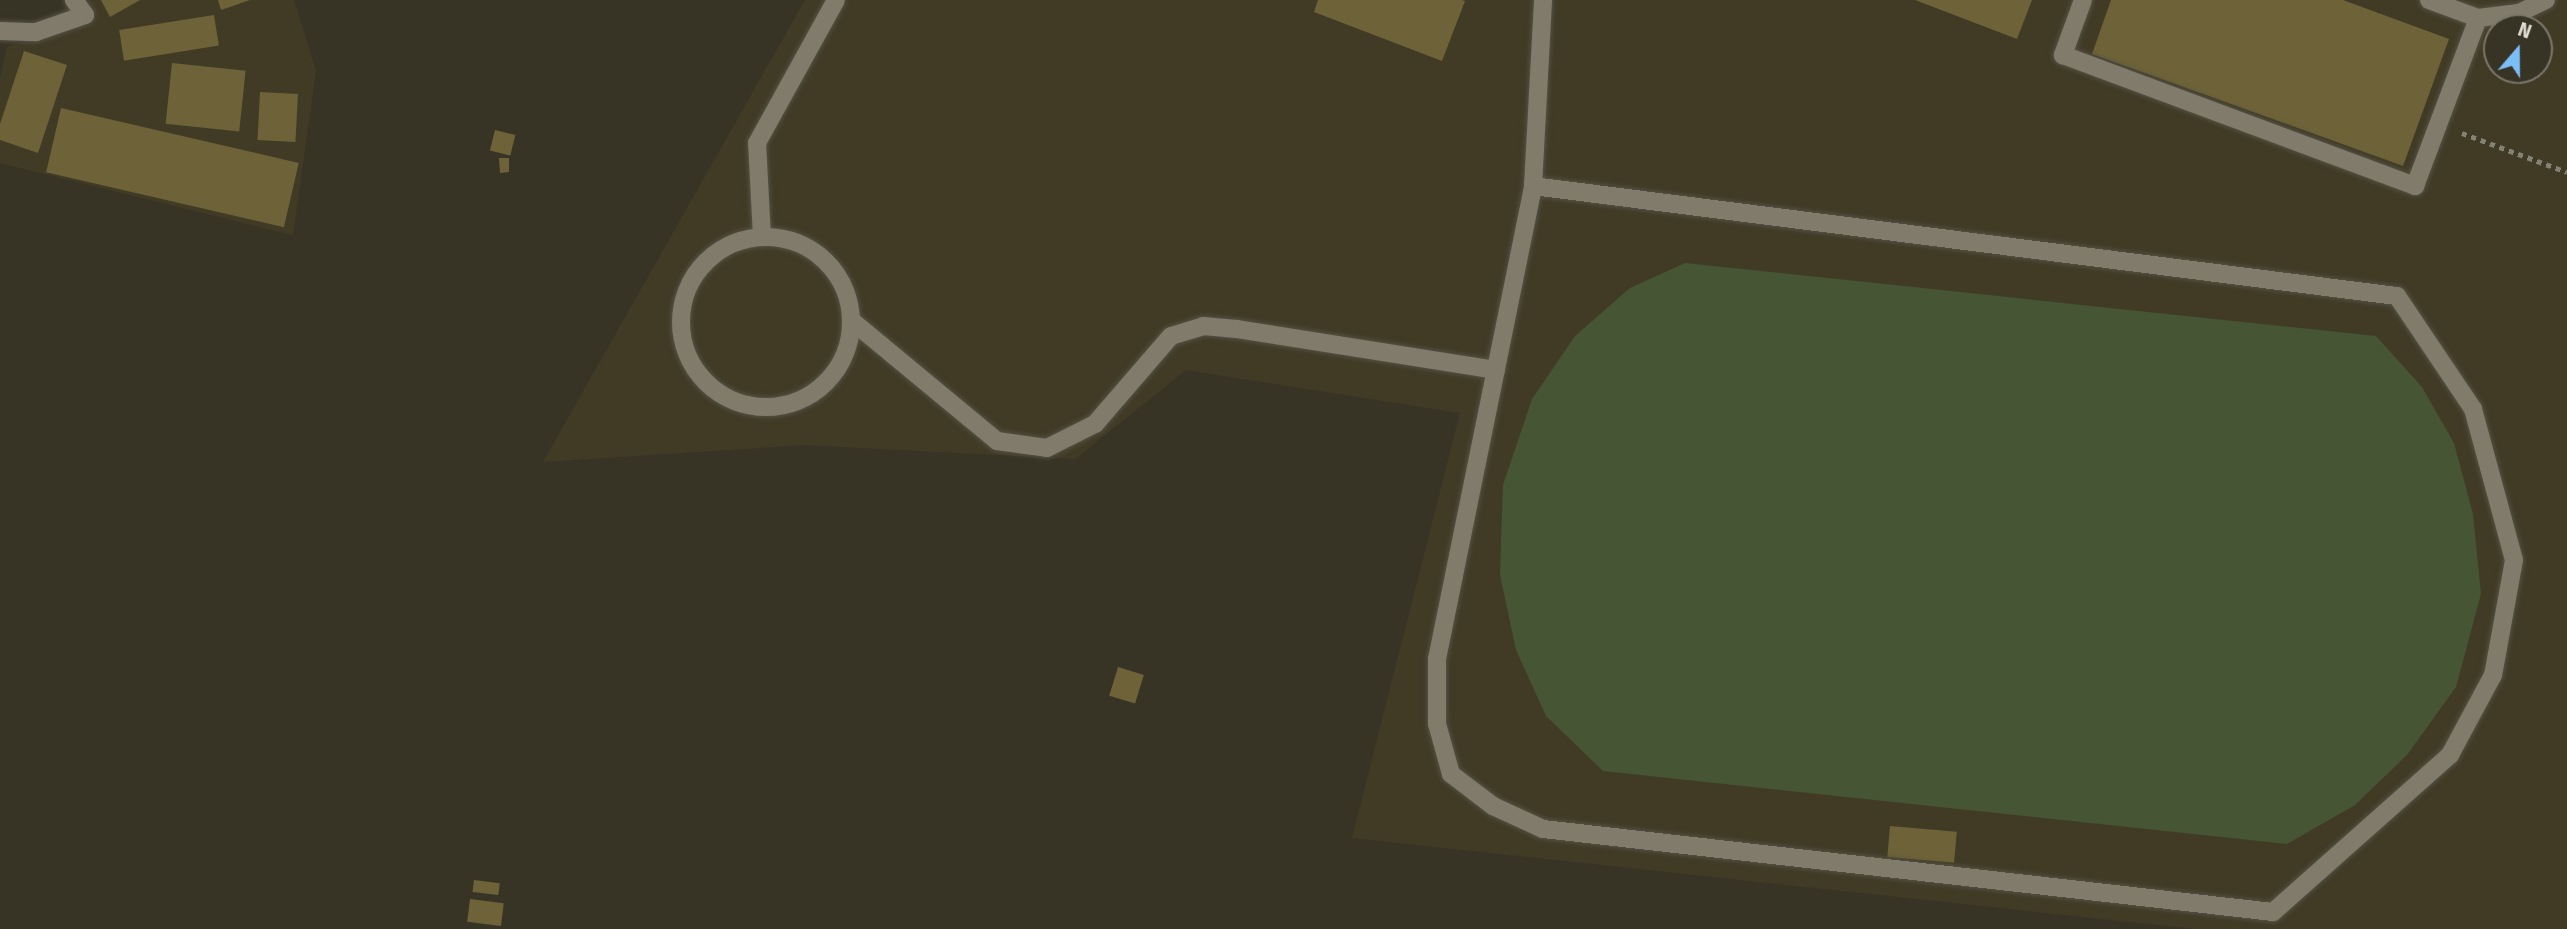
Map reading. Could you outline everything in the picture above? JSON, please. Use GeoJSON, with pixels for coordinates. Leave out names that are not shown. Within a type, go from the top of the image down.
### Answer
{"type":"FeatureCollection","features":[{"type":"Feature","properties":{"kind":"street"},"geometry":{"type":"LineString","coordinates":[[0,31],[36,32],[85,15],[74,0]]}},
{"type":"Feature","properties":{"kind":"street"},"geometry":{"type":"LineString","coordinates":[[762,237],[757,143],[836,0]]}},
{"type":"Feature","properties":{"kind":"street"},"geometry":{"type":"LineString","coordinates":[[1533,186],[2397,296],[2473,409],[2514,560],[2493,675],[2450,755],[2273,912],[1543,829],[1493,806],[1451,774],[1437,724],[1437,659],[1533,186],[1543,0]]}},
{"type":"Feature","properties":{"kind":"street"},"geometry":{"type":"LineString","coordinates":[[2084,0],[2063,55],[2416,186],[2478,18]]}},
{"type":"Feature","properties":{"kind":"street"},"geometry":{"type":"LineString","coordinates":[[2429,0],[2478,18],[2519,13],[2546,0]]}},
{"type":"Feature","properties":{"kind":"street"},"geometry":{"type":"LineString","coordinates":[[762,237],[785,239],[806,248],[825,261],[839,278],[848,299],[852,321],[849,344],[840,365],[827,383],[808,397],[788,405],[768,407],[729,399],[712,388],[687,356],[681,334],[681,310],[688,287],[700,267],[719,251],[740,241],[762,237]]}},
{"type":"Feature","properties":{"kind":"street"},"geometry":{"type":"LineString","coordinates":[[852,321],[997,441],[1047,448],[1095,424],[1171,337],[1203,326],[1496,370]]}},
{"type":"Feature","properties":{"kind":"path"},"geometry":{"type":"LineString","coordinates":[[2439,124],[2567,172]]}},
{"type":"Feature","properties":{"kind":"shaded area"},"geometry":{"type":"Polygon","coordinates":[[[85,0],[294,0],[316,71],[293,235],[0,163],[0,78],[7,47],[94,19],[85,0]]]}},
{"type":"Feature","properties":{"kind":"shaded area"},"geometry":{"type":"Polygon","coordinates":[[[805,0],[2567,0],[2567,929],[2195,929],[1352,838],[1460,413],[1186,370],[1075,459],[805,445],[543,462],[805,0]]]}},
{"type":"Feature","properties":{"kind":"green space"},"geometry":{"type":"Polygon","coordinates":[[[1685,263],[2376,336],[2422,387],[2454,443],[2473,514],[2481,594],[2456,687],[2407,755],[2355,805],[2287,844],[1603,771],[1546,716],[1516,650],[1500,575],[1503,485],[1532,399],[1575,336],[1630,288],[1685,263]]]}},
{"type":"Feature","properties":{"kind":"building"},"geometry":{"type":"Polygon","coordinates":[[[101,0],[140,0],[110,17],[101,0]]]}},
{"type":"Feature","properties":{"kind":"building"},"geometry":{"type":"Polygon","coordinates":[[[218,0],[250,0],[221,10],[218,0]]]}},
{"type":"Feature","properties":{"kind":"building"},"geometry":{"type":"Polygon","coordinates":[[[1318,0],[1465,1],[1442,61],[1314,12],[1318,0]]]}},
{"type":"Feature","properties":{"kind":"building"},"geometry":{"type":"Polygon","coordinates":[[[1915,0],[2032,0],[2017,39],[1915,0]]]}},
{"type":"Feature","properties":{"kind":"building"},"geometry":{"type":"Polygon","coordinates":[[[2111,0],[2343,0],[2449,39],[2403,166],[2092,54],[2111,0]]]}},
{"type":"Feature","properties":{"kind":"building"},"geometry":{"type":"Polygon","coordinates":[[[214,15],[219,46],[124,61],[119,30],[214,15]]]}},
{"type":"Feature","properties":{"kind":"building"},"geometry":{"type":"Polygon","coordinates":[[[24,51],[67,65],[38,153],[0,140],[0,124],[24,51]]]}},
{"type":"Feature","properties":{"kind":"building"},"geometry":{"type":"Polygon","coordinates":[[[172,63],[246,71],[239,131],[166,124],[172,63]]]}},
{"type":"Feature","properties":{"kind":"building"},"geometry":{"type":"Polygon","coordinates":[[[260,92],[298,94],[295,142],[257,140],[260,92]]]}},
{"type":"Feature","properties":{"kind":"building"},"geometry":{"type":"Polygon","coordinates":[[[61,108],[299,163],[284,227],[46,172],[61,108]]]}},
{"type":"Feature","properties":{"kind":"building"},"geometry":{"type":"Polygon","coordinates":[[[495,130],[515,135],[510,155],[490,150],[495,130]]]}},
{"type":"Feature","properties":{"kind":"building"},"geometry":{"type":"Polygon","coordinates":[[[499,158],[509,158],[509,172],[500,173],[499,158]]]}},
{"type":"Feature","properties":{"kind":"building"},"geometry":{"type":"Polygon","coordinates":[[[1118,667],[1144,675],[1135,704],[1109,696],[1118,667]]]}},
{"type":"Feature","properties":{"kind":"building"},"geometry":{"type":"Polygon","coordinates":[[[1890,826],[1957,832],[1954,863],[1887,857],[1890,826]]]}},
{"type":"Feature","properties":{"kind":"building"},"geometry":{"type":"Polygon","coordinates":[[[474,880],[500,883],[498,895],[473,892],[474,880]]]}},
{"type":"Feature","properties":{"kind":"building"},"geometry":{"type":"Polygon","coordinates":[[[470,899],[504,903],[501,926],[467,922],[470,899]]]}}]}
